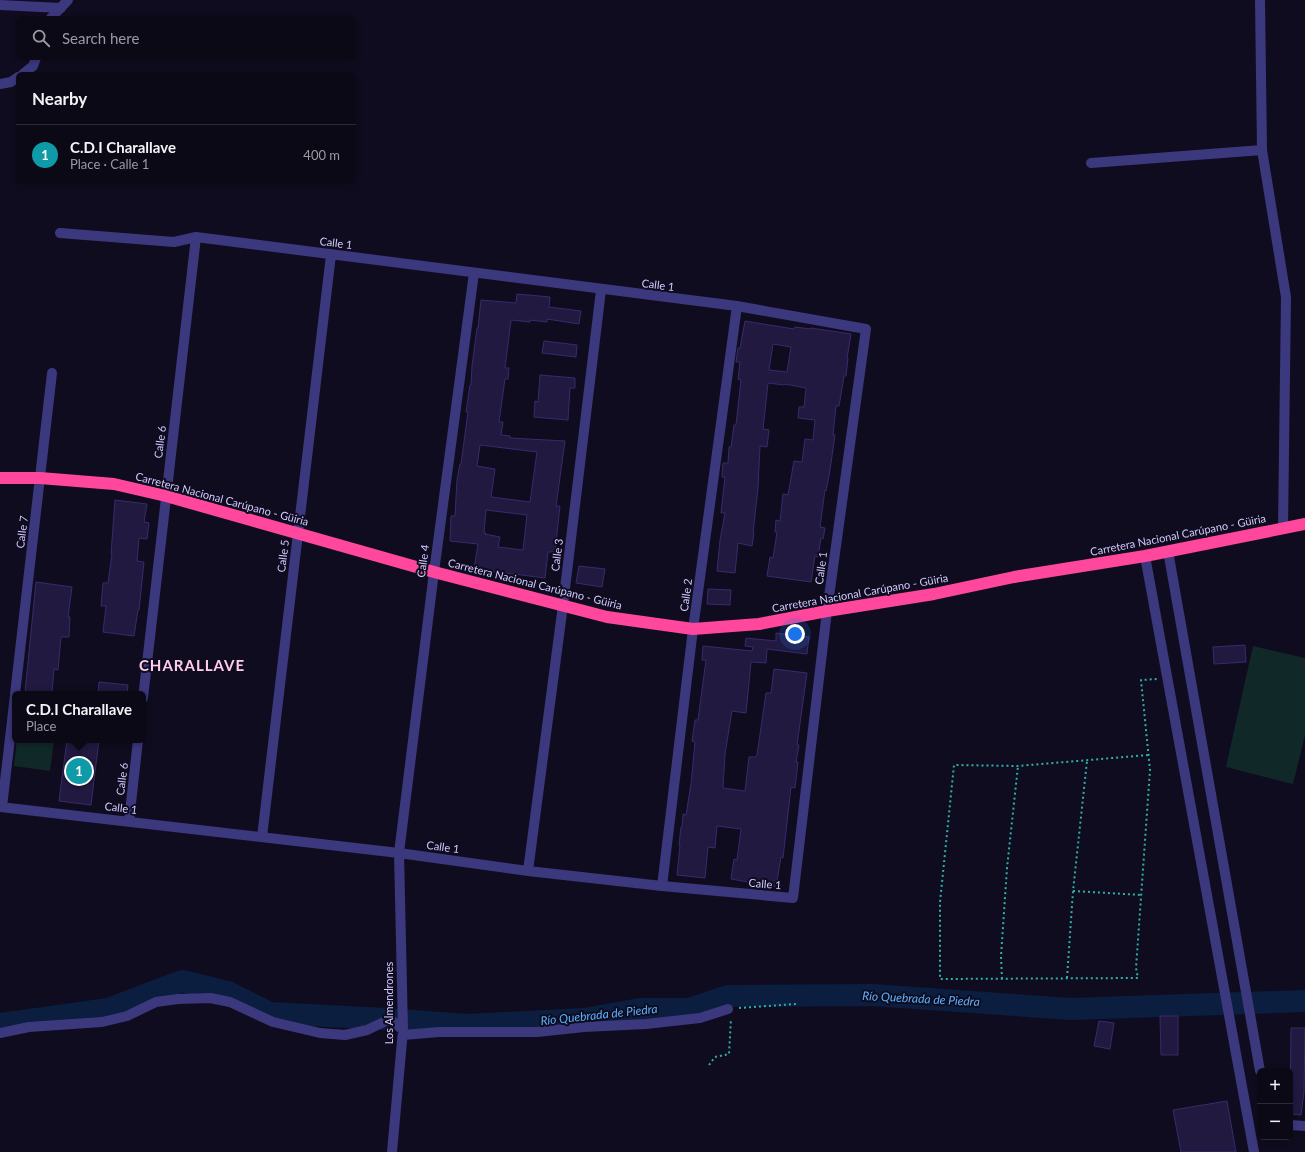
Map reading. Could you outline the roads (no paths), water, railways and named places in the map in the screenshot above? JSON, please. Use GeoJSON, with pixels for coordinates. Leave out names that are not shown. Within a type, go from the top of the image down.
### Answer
{"type":"FeatureCollection","features":[{"type":"Feature","properties":{"kind":"highway","name":"Carretera Nacional Carúpano - Güiria"},"geometry":{"type":"LineString","coordinates":[[0,478],[40,478],[114,484],[166,496],[434,572],[607,617],[693,629],[759,624],[827,611],[934,594],[1014,577],[1145,556],[1305,524]]}},
{"type":"Feature","properties":{"kind":"street"},"geometry":{"type":"LineString","coordinates":[[53,16],[68,0]]}},
{"type":"Feature","properties":{"kind":"street"},"geometry":{"type":"LineString","coordinates":[[1260,0],[1262,150],[1286,297],[1283,528]]}},
{"type":"Feature","properties":{"kind":"street"},"geometry":{"type":"LineString","coordinates":[[0,5],[61,8]]}},
{"type":"Feature","properties":{"kind":"street"},"geometry":{"type":"LineString","coordinates":[[26,72],[33,66],[35,60]]}},
{"type":"Feature","properties":{"kind":"street"},"geometry":{"type":"LineString","coordinates":[[0,84],[11,82],[16,78]]}},
{"type":"Feature","properties":{"kind":"street"},"geometry":{"type":"LineString","coordinates":[[1091,163],[1262,150]]}},
{"type":"Feature","properties":{"kind":"street","name":"Calle 1"},"geometry":{"type":"LineString","coordinates":[[1,807],[399,853],[528,871],[662,886],[793,898],[827,611],[866,329],[737,306],[601,290],[196,237],[174,242],[60,233]]}},
{"type":"Feature","properties":{"kind":"street","name":"Calle 6"},"geometry":{"type":"LineString","coordinates":[[144,691],[196,237]]}},
{"type":"Feature","properties":{"kind":"street","name":"Calle 5"},"geometry":{"type":"LineString","coordinates":[[262,837],[331,255]]}},
{"type":"Feature","properties":{"kind":"street","name":"Calle 4"},"geometry":{"type":"LineString","coordinates":[[399,853],[434,572],[474,273]]}},
{"type":"Feature","properties":{"kind":"street","name":"Calle 3"},"geometry":{"type":"LineString","coordinates":[[528,871],[563,605],[601,290]]}},
{"type":"Feature","properties":{"kind":"street","name":"Calle 2"},"geometry":{"type":"LineString","coordinates":[[662,886],[693,629],[737,306]]}},
{"type":"Feature","properties":{"kind":"street","name":"Calle 7"},"geometry":{"type":"LineString","coordinates":[[15,691],[52,373]]}},
{"type":"Feature","properties":{"kind":"street"},"geometry":{"type":"LineString","coordinates":[[1168,551],[1259,1068]]}},
{"type":"Feature","properties":{"kind":"street"},"geometry":{"type":"LineString","coordinates":[[1145,556],[1254,1152]]}},
{"type":"Feature","properties":{"kind":"street","name":"Calle 7"},"geometry":{"type":"LineString","coordinates":[[1,807],[12,718]]}},
{"type":"Feature","properties":{"kind":"street","name":"Calle 6"},"geometry":{"type":"LineString","coordinates":[[129,821],[138,743]]}},
{"type":"Feature","properties":{"kind":"street","name":"Los Almendrones"},"geometry":{"type":"LineString","coordinates":[[392,1152],[403,1032],[399,853]]}},
{"type":"Feature","properties":{"kind":"street"},"geometry":{"type":"LineString","coordinates":[[0,1033],[29,1027],[102,1022],[127,1016],[156,1002],[178,998],[210,998],[230,1002],[273,1022],[320,1033],[345,1035],[367,1030],[390,1019],[403,1032],[537,1032],[584,1027],[646,1024],[700,1018],[728,1009]]}},
{"type":"Feature","properties":{"kind":"street"},"geometry":{"type":"LineString","coordinates":[[1293,1125],[1305,1126]]}},
{"type":"Feature","properties":{"kind":"waterway","name":"Río Quebrada de Piedra"},"geometry":{"type":"LineString","coordinates":[[0,1024],[108,1009],[182,981],[228,992],[270,1013],[467,1025],[584,1019],[640,1009],[689,1009],[728,996],[873,995],[1071,1009],[1305,1001]]}},
{"type":"Feature","properties":{"kind":"place","name":"C.D.I Charallave"},"geometry":{"type":"Point","coordinates":[79,771]}},
{"type":"Feature","properties":{"kind":"district","name":"CHARALLAVE"},"geometry":{"type":"Point","coordinates":[192,666]}}]}
